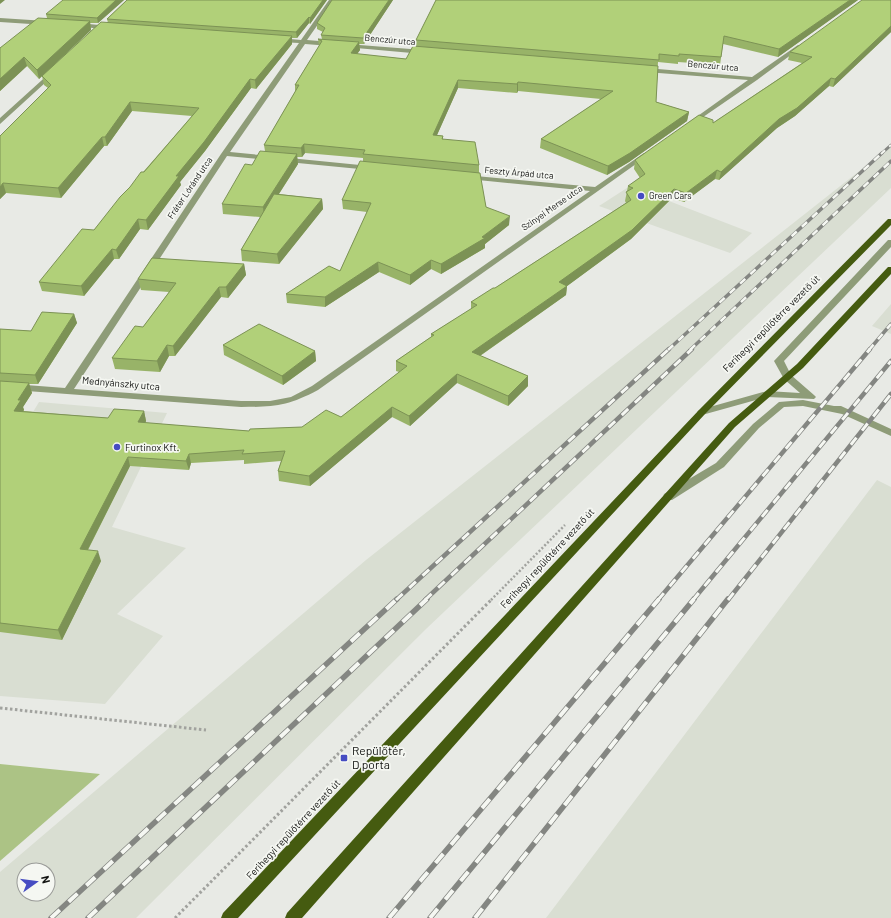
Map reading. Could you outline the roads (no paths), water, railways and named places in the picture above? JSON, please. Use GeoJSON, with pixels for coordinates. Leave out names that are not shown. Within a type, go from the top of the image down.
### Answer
{"type":"FeatureCollection","features":[{"type":"Feature","properties":{"kind":"main road","name":"Ferihegyi repülőtérre vezető út"},"geometry":{"type":"LineString","coordinates":[[228,918],[702,412],[891,221]]}},
{"type":"Feature","properties":{"kind":"main road"},"geometry":{"type":"LineString","coordinates":[[292,918],[732,425],[800,366],[891,269]]}},
{"type":"Feature","properties":{"kind":"street","name":"Fráter Lóránd utca"},"geometry":{"type":"LineString","coordinates":[[68,390],[225,154],[332,0]]}},
{"type":"Feature","properties":{"kind":"street"},"geometry":{"type":"LineString","coordinates":[[0,20],[54,24]]}},
{"type":"Feature","properties":{"kind":"street"},"geometry":{"type":"LineString","coordinates":[[95,32],[106,22]]}},
{"type":"Feature","properties":{"kind":"street"},"geometry":{"type":"LineString","coordinates":[[70,25],[116,28]]}},
{"type":"Feature","properties":{"kind":"street"},"geometry":{"type":"LineString","coordinates":[[272,40],[334,44]]}},
{"type":"Feature","properties":{"kind":"street"},"geometry":{"type":"LineString","coordinates":[[685,128],[803,44]]}},
{"type":"Feature","properties":{"kind":"street","name":"Benczúr utca"},"geometry":{"type":"LineString","coordinates":[[342,45],[430,52]]}},
{"type":"Feature","properties":{"kind":"street"},"geometry":{"type":"LineString","coordinates":[[0,122],[62,64]]}},
{"type":"Feature","properties":{"kind":"street","name":"Benczúr utca"},"geometry":{"type":"LineString","coordinates":[[636,69],[755,79]]}},
{"type":"Feature","properties":{"kind":"street","name":"Szinyei Merse utca"},"geometry":{"type":"LineString","coordinates":[[241,404],[270,404],[294,399],[315,388],[653,149]]}},
{"type":"Feature","properties":{"kind":"street"},"geometry":{"type":"LineString","coordinates":[[225,154],[375,168]]}},
{"type":"Feature","properties":{"kind":"street","name":"Feszty Árpád utca"},"geometry":{"type":"LineString","coordinates":[[462,176],[597,189]]}},
{"type":"Feature","properties":{"kind":"street"},"geometry":{"type":"LineString","coordinates":[[891,242],[779,361],[787,378],[809,396],[891,433]]}},
{"type":"Feature","properties":{"kind":"street","name":"Mednyánszky utca"},"geometry":{"type":"LineString","coordinates":[[0,386],[241,404]]}},
{"type":"Feature","properties":{"kind":"street"},"geometry":{"type":"LineString","coordinates":[[702,412],[738,400],[767,394],[809,396]]}},
{"type":"Feature","properties":{"kind":"street"},"geometry":{"type":"LineString","coordinates":[[666,498],[720,465],[756,426],[782,404],[803,403],[844,411]]}},
{"type":"Feature","properties":{"kind":"railway"},"geometry":{"type":"LineString","coordinates":[[881,154],[891,145]]}},
{"type":"Feature","properties":{"kind":"railway"},"geometry":{"type":"LineString","coordinates":[[668,350],[882,153]]}},
{"type":"Feature","properties":{"kind":"railway"},"geometry":{"type":"LineString","coordinates":[[690,350],[891,161]]}},
{"type":"Feature","properties":{"kind":"railway"},"geometry":{"type":"LineString","coordinates":[[869,350],[891,324]]}},
{"type":"Feature","properties":{"kind":"railway"},"geometry":{"type":"LineString","coordinates":[[396,600],[669,349]]}},
{"type":"Feature","properties":{"kind":"railway"},"geometry":{"type":"LineString","coordinates":[[425,600],[692,349]]}},
{"type":"Feature","properties":{"kind":"railway"},"geometry":{"type":"LineString","coordinates":[[658,600],[870,349]]}},
{"type":"Feature","properties":{"kind":"railway"},"geometry":{"type":"LineString","coordinates":[[693,600],[891,361]]}},
{"type":"Feature","properties":{"kind":"railway"},"geometry":{"type":"LineString","coordinates":[[728,600],[891,394]]}},
{"type":"Feature","properties":{"kind":"railway"},"geometry":{"type":"LineString","coordinates":[[51,918],[397,599]]}},
{"type":"Feature","properties":{"kind":"railway"},"geometry":{"type":"LineString","coordinates":[[88,918],[427,599]]}},
{"type":"Feature","properties":{"kind":"railway"},"geometry":{"type":"LineString","coordinates":[[389,918],[659,599]]}},
{"type":"Feature","properties":{"kind":"railway"},"geometry":{"type":"LineString","coordinates":[[430,918],[694,599]]}},
{"type":"Feature","properties":{"kind":"railway"},"geometry":{"type":"LineString","coordinates":[[475,918],[728,599]]}},
{"type":"Feature","properties":{"kind":"place","name":"Green Cars"},"geometry":{"type":"Point","coordinates":[641,196]}},
{"type":"Feature","properties":{"kind":"place","name":"Furtinox Kft."},"geometry":{"type":"Point","coordinates":[117,447]}},
{"type":"Feature","properties":{"kind":"place","name":"Repülőtér, D porta"},"geometry":{"type":"Point","coordinates":[344,758]}}]}
